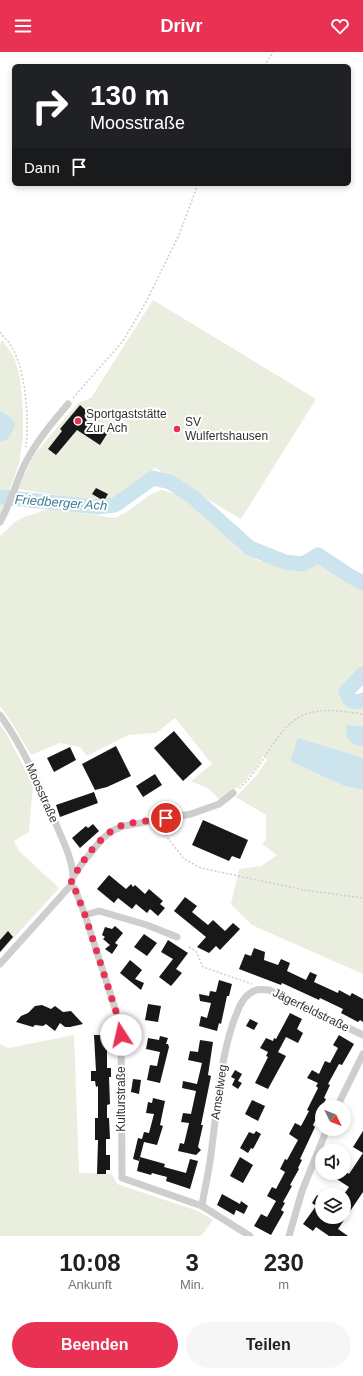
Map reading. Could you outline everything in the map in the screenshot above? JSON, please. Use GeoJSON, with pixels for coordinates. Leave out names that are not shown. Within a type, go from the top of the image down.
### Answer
{"type":"FeatureCollection","features":[{"type":"Feature","properties":{"kind":"street"},"geometry":{"type":"LineString","coordinates":[[0,522],[9,505],[28,458],[44,433],[68,404]]}},
{"type":"Feature","properties":{"kind":"street","name":"Moosstraße"},"geometry":{"type":"LineString","coordinates":[[0,715],[11,730],[24,754],[45,800],[71,862],[73,876]]}},
{"type":"Feature","properties":{"kind":"street"},"geometry":{"type":"LineString","coordinates":[[0,964],[70,885],[73,876],[81,865],[102,839],[112,831],[123,826],[191,814],[219,804],[233,794]]}},
{"type":"Feature","properties":{"kind":"street","name":"Kulturstraße"},"geometry":{"type":"LineString","coordinates":[[70,885],[75,889],[85,915],[121,1027],[122,1178],[202,1206]]}},
{"type":"Feature","properties":{"kind":"street"},"geometry":{"type":"LineString","coordinates":[[85,915],[99,910],[147,925],[177,937]]}},
{"type":"Feature","properties":{"kind":"street","name":"Jägerfeldstraße"},"geometry":{"type":"LineString","coordinates":[[258,989],[269,990],[363,1035]]}},
{"type":"Feature","properties":{"kind":"street","name":"Amselweg"},"geometry":{"type":"LineString","coordinates":[[202,1206],[210,1161],[222,1067],[230,1034],[236,1014],[243,1001],[249,994],[258,989]]}},
{"type":"Feature","properties":{"kind":"street"},"geometry":{"type":"LineString","coordinates":[[340,1100],[363,1054]]}},
{"type":"Feature","properties":{"kind":"street"},"geometry":{"type":"LineString","coordinates":[[289,1236],[302,1191],[324,1136]]}},
{"type":"Feature","properties":{"kind":"street"},"geometry":{"type":"LineString","coordinates":[[202,1206],[250,1236]]}},
{"type":"Feature","properties":{"kind":"path"},"geometry":{"type":"LineString","coordinates":[[265,64],[273,52]]}},
{"type":"Feature","properties":{"kind":"path"},"geometry":{"type":"LineString","coordinates":[[68,404],[123,340],[146,302],[179,235],[197,186]]}},
{"type":"Feature","properties":{"kind":"path"},"geometry":{"type":"LineString","coordinates":[[0,332],[13,349],[23,376],[27,432],[26,447]]}},
{"type":"Feature","properties":{"kind":"path"},"geometry":{"type":"LineString","coordinates":[[233,794],[246,783],[274,742],[288,725],[303,714],[316,710],[363,714]]}},
{"type":"Feature","properties":{"kind":"path"},"geometry":{"type":"LineString","coordinates":[[158,820],[167,837],[184,859],[201,868],[304,890],[363,898]]}},
{"type":"Feature","properties":{"kind":"path"},"geometry":{"type":"LineString","coordinates":[[189,947],[196,951],[204,967],[253,984],[258,989]]}},
{"type":"Feature","properties":{"kind":"shaded area","name":"SV Wulfertshausen"},"geometry":{"type":"Polygon","coordinates":[[[153,300],[316,399],[241,519],[155,468],[108,503],[18,489],[34,455],[78,403],[91,398],[153,300]]]}},
{"type":"Feature","properties":{"kind":"shaded area"},"geometry":{"type":"Polygon","coordinates":[[[2,340],[14,357],[20,377],[23,412],[23,437],[19,464],[0,515],[0,344],[2,340]]]}},
{"type":"Feature","properties":{"kind":"shaded area"},"geometry":{"type":"Polygon","coordinates":[[[161,490],[179,495],[194,505],[257,560],[298,570],[319,563],[363,587],[363,667],[337,693],[349,692],[355,699],[363,697],[363,726],[346,725],[355,745],[363,747],[363,758],[346,754],[290,761],[344,786],[363,790],[363,974],[252,925],[231,904],[239,869],[261,866],[277,855],[262,844],[266,840],[266,815],[236,797],[257,775],[267,760],[264,755],[256,769],[244,782],[221,801],[209,789],[191,781],[212,764],[175,718],[156,733],[128,735],[87,756],[80,747],[60,743],[31,755],[0,706],[0,536],[15,522],[24,517],[49,509],[115,518],[128,511],[150,495],[161,490]]]}},
{"type":"Feature","properties":{"kind":"shaded area"},"geometry":{"type":"Polygon","coordinates":[[[0,725],[6,733],[33,784],[29,832],[14,841],[19,851],[59,888],[0,953],[0,725]]]}},
{"type":"Feature","properties":{"kind":"shaded area"},"geometry":{"type":"Polygon","coordinates":[[[74,1035],[79,1173],[112,1174],[117,1184],[198,1211],[213,1220],[201,1236],[0,1236],[0,1044],[8,1048],[74,1035]]]}},
{"type":"Feature","properties":{"kind":"water"},"geometry":{"type":"Polygon","coordinates":[[[346,725],[363,726],[363,747],[355,745],[347,738],[346,725]]]}},
{"type":"Feature","properties":{"kind":"water"},"geometry":{"type":"Polygon","coordinates":[[[298,738],[363,758],[363,790],[344,786],[290,761],[298,738]]]}},
{"type":"Feature","properties":{"kind":"building"},"geometry":{"type":"Polygon","coordinates":[[[80,405],[90,414],[86,420],[107,434],[100,445],[77,430],[56,455],[48,449],[62,431],[60,429],[80,405]]]}},
{"type":"Feature","properties":{"kind":"building"},"geometry":{"type":"Polygon","coordinates":[[[96,488],[108,494],[104,501],[92,494],[96,488]]]}},
{"type":"Feature","properties":{"kind":"building"},"geometry":{"type":"Polygon","coordinates":[[[174,731],[202,764],[183,781],[154,748],[174,731]]]}},
{"type":"Feature","properties":{"kind":"building"},"geometry":{"type":"Polygon","coordinates":[[[116,746],[131,776],[107,787],[95,790],[82,764],[116,746]]]}},
{"type":"Feature","properties":{"kind":"building"},"geometry":{"type":"Polygon","coordinates":[[[70,747],[76,760],[54,772],[47,758],[70,747]]]}},
{"type":"Feature","properties":{"kind":"building"},"geometry":{"type":"Polygon","coordinates":[[[155,774],[162,785],[143,797],[136,786],[155,774]]]}},
{"type":"Feature","properties":{"kind":"building"},"geometry":{"type":"Polygon","coordinates":[[[94,792],[98,803],[60,817],[56,805],[94,792]]]}},
{"type":"Feature","properties":{"kind":"building"},"geometry":{"type":"Polygon","coordinates":[[[203,820],[248,840],[240,859],[232,856],[229,861],[192,845],[203,820]]]}},
{"type":"Feature","properties":{"kind":"building"},"geometry":{"type":"Polygon","coordinates":[[[93,824],[99,831],[80,848],[72,838],[86,826],[88,828],[93,824]]]}},
{"type":"Feature","properties":{"kind":"building"},"geometry":{"type":"Polygon","coordinates":[[[109,875],[126,889],[131,884],[133,887],[135,885],[145,894],[149,889],[163,901],[160,904],[165,908],[158,916],[150,909],[147,913],[136,904],[132,909],[118,898],[114,903],[97,889],[109,875]]]}},
{"type":"Feature","properties":{"kind":"building"},"geometry":{"type":"Polygon","coordinates":[[[185,897],[197,906],[192,912],[208,925],[213,920],[225,931],[233,923],[240,929],[220,950],[216,946],[209,953],[197,947],[206,937],[174,911],[185,897]]]}},
{"type":"Feature","properties":{"kind":"building"},"geometry":{"type":"Polygon","coordinates":[[[115,926],[123,933],[115,943],[118,945],[112,954],[105,949],[110,945],[103,939],[105,937],[102,935],[105,927],[112,929],[115,926]]]}},
{"type":"Feature","properties":{"kind":"building"},"geometry":{"type":"Polygon","coordinates":[[[8,931],[13,937],[0,952],[0,940],[8,931]]]}},
{"type":"Feature","properties":{"kind":"building"},"geometry":{"type":"Polygon","coordinates":[[[144,934],[157,943],[147,956],[134,947],[144,934]]]}},
{"type":"Feature","properties":{"kind":"building"},"geometry":{"type":"Polygon","coordinates":[[[168,940],[188,953],[176,969],[182,973],[171,986],[159,977],[173,959],[161,952],[168,940]]]}},
{"type":"Feature","properties":{"kind":"building"},"geometry":{"type":"Polygon","coordinates":[[[254,948],[265,952],[264,960],[278,965],[281,959],[290,963],[287,971],[306,980],[310,972],[317,975],[314,982],[338,993],[339,990],[350,996],[352,993],[363,999],[363,1022],[360,1020],[358,1022],[341,1013],[343,1009],[320,998],[319,1000],[282,983],[281,985],[239,969],[245,954],[251,956],[254,948]]]}},
{"type":"Feature","properties":{"kind":"building"},"geometry":{"type":"Polygon","coordinates":[[[130,960],[142,970],[135,979],[144,983],[141,990],[120,973],[130,960]]]}},
{"type":"Feature","properties":{"kind":"building"},"geometry":{"type":"Polygon","coordinates":[[[219,980],[232,984],[229,996],[227,996],[221,1024],[219,1023],[217,1031],[199,1026],[201,1016],[207,1018],[211,1003],[200,1001],[199,994],[209,996],[210,991],[216,992],[219,980]]]}},
{"type":"Feature","properties":{"kind":"building"},"geometry":{"type":"Polygon","coordinates":[[[148,1004],[161,1006],[158,1022],[145,1020],[148,1004]]]}},
{"type":"Feature","properties":{"kind":"building"},"geometry":{"type":"Polygon","coordinates":[[[42,1005],[51,1009],[55,1006],[63,1012],[71,1011],[83,1024],[65,1027],[60,1023],[55,1031],[46,1024],[43,1026],[35,1025],[33,1027],[16,1022],[21,1016],[28,1013],[35,1006],[42,1005]]]}},
{"type":"Feature","properties":{"kind":"building"},"geometry":{"type":"Polygon","coordinates":[[[290,1013],[302,1019],[297,1029],[303,1033],[298,1043],[286,1037],[278,1052],[286,1056],[268,1089],[255,1083],[268,1057],[266,1056],[268,1052],[260,1048],[266,1038],[273,1041],[274,1038],[276,1039],[290,1013]]]}},
{"type":"Feature","properties":{"kind":"building"},"geometry":{"type":"Polygon","coordinates":[[[250,1019],[258,1023],[254,1030],[246,1026],[250,1019]]]}},
{"type":"Feature","properties":{"kind":"building"},"geometry":{"type":"Polygon","coordinates":[[[94,1035],[110,1035],[110,1045],[107,1045],[107,1068],[111,1068],[111,1077],[109,1077],[110,1104],[107,1105],[107,1118],[109,1118],[110,1139],[106,1139],[106,1155],[110,1155],[110,1170],[106,1170],[106,1174],[97,1174],[98,1140],[95,1140],[95,1118],[98,1118],[98,1086],[96,1087],[95,1081],[91,1081],[91,1071],[96,1071],[94,1035]]]}},
{"type":"Feature","properties":{"kind":"building"},"geometry":{"type":"Polygon","coordinates":[[[339,1035],[354,1044],[342,1065],[339,1064],[328,1084],[330,1085],[324,1098],[326,1100],[315,1100],[315,1121],[313,1125],[315,1127],[300,1159],[302,1160],[298,1168],[299,1169],[290,1185],[292,1186],[283,1202],[285,1203],[281,1210],[284,1212],[271,1235],[254,1226],[261,1214],[267,1217],[276,1201],[267,1196],[272,1187],[276,1189],[285,1172],[280,1169],[285,1159],[287,1160],[298,1140],[289,1134],[295,1123],[301,1126],[318,1088],[316,1086],[318,1083],[307,1078],[312,1070],[319,1074],[325,1061],[330,1063],[338,1048],[333,1045],[339,1035]]]}},
{"type":"Feature","properties":{"kind":"building"},"geometry":{"type":"Polygon","coordinates":[[[160,1036],[168,1038],[166,1044],[168,1044],[169,1047],[160,1083],[147,1080],[150,1065],[157,1066],[160,1052],[146,1049],[148,1038],[159,1040],[160,1036]]]}},
{"type":"Feature","properties":{"kind":"building"},"geometry":{"type":"Polygon","coordinates":[[[200,1040],[213,1042],[208,1075],[211,1076],[198,1147],[201,1150],[196,1155],[178,1151],[180,1143],[184,1144],[189,1123],[181,1122],[183,1113],[191,1114],[196,1091],[182,1088],[183,1081],[197,1084],[202,1063],[188,1060],[190,1051],[198,1052],[200,1040]]]}},
{"type":"Feature","properties":{"kind":"building"},"geometry":{"type":"Polygon","coordinates":[[[235,1070],[242,1074],[238,1081],[242,1083],[238,1089],[232,1085],[235,1079],[231,1077],[235,1070]]]}},
{"type":"Feature","properties":{"kind":"building"},"geometry":{"type":"Polygon","coordinates":[[[133,1079],[141,1080],[139,1094],[131,1092],[133,1079]]]}},
{"type":"Feature","properties":{"kind":"building"},"geometry":{"type":"Polygon","coordinates":[[[153,1098],[165,1101],[160,1125],[163,1126],[157,1145],[144,1142],[139,1161],[133,1159],[138,1138],[142,1139],[144,1132],[149,1133],[154,1114],[146,1113],[148,1102],[152,1103],[153,1098]]]}},
{"type":"Feature","properties":{"kind":"building"},"geometry":{"type":"Polygon","coordinates":[[[252,1100],[265,1106],[258,1121],[245,1114],[252,1100]]]}},
{"type":"Feature","properties":{"kind":"building"},"geometry":{"type":"Polygon","coordinates":[[[256,1131],[261,1134],[253,1149],[251,1148],[248,1153],[240,1148],[249,1132],[254,1134],[256,1131]]]}},
{"type":"Feature","properties":{"kind":"building"},"geometry":{"type":"Polygon","coordinates":[[[363,1131],[363,1153],[353,1147],[363,1131]]]}},
{"type":"Feature","properties":{"kind":"building"},"geometry":{"type":"Polygon","coordinates":[[[363,1153],[363,1192],[351,1210],[351,1188],[348,1188],[349,1187],[338,1180],[351,1180],[351,1171],[363,1153]]]}},
{"type":"Feature","properties":{"kind":"building"},"geometry":{"type":"Polygon","coordinates":[[[140,1157],[165,1164],[164,1167],[186,1173],[190,1159],[198,1161],[190,1189],[166,1181],[167,1177],[137,1171],[140,1157]]]}},
{"type":"Feature","properties":{"kind":"building"},"geometry":{"type":"Polygon","coordinates":[[[240,1157],[253,1165],[243,1183],[230,1176],[240,1157]]]}},
{"type":"Feature","properties":{"kind":"building"},"geometry":{"type":"Polygon","coordinates":[[[222,1194],[240,1204],[241,1201],[248,1206],[244,1214],[236,1210],[234,1215],[217,1205],[222,1194]]]}},
{"type":"Feature","properties":{"kind":"building"},"geometry":{"type":"Polygon","coordinates":[[[315,1198],[315,1205],[312,1203],[315,1198]]]}},
{"type":"Feature","properties":{"kind":"building"},"geometry":{"type":"Polygon","coordinates":[[[315,1207],[315,1224],[341,1224],[338,1229],[348,1236],[329,1236],[316,1227],[313,1231],[303,1224],[315,1207]]]}},
{"type":"Feature","properties":{"kind":"waterway","name":"Friedberger Ach"},"geometry":{"type":"LineString","coordinates":[[0,419],[7,425],[3,433],[0,434]]}},
{"type":"Feature","properties":{"kind":"waterway","name":"Friedberger Ach"},"geometry":{"type":"LineString","coordinates":[[0,497],[97,507],[115,505],[153,478],[170,482],[193,497],[250,548],[285,562],[303,564],[318,555],[363,583]]}},
{"type":"Feature","properties":{"kind":"waterway","name":"Friedberger Ach"},"geometry":{"type":"LineString","coordinates":[[363,674],[346,692],[350,700],[357,702],[363,700]]}},
{"type":"Feature","properties":{"kind":"place","name":"Sportgaststätte Zur Ach"},"geometry":{"type":"Point","coordinates":[78,421]}},
{"type":"Feature","properties":{"kind":"place","name":"SV Wulfertshausen"},"geometry":{"type":"Point","coordinates":[177,429]}},
{"type":"Feature","properties":{"kind":"route"},"geometry":{"type":"LineString","coordinates":[[121,1035],[121,1027],[85,915],[75,889],[70,885],[73,876],[81,865],[102,839],[112,831],[123,826],[166,818]]}}]}
